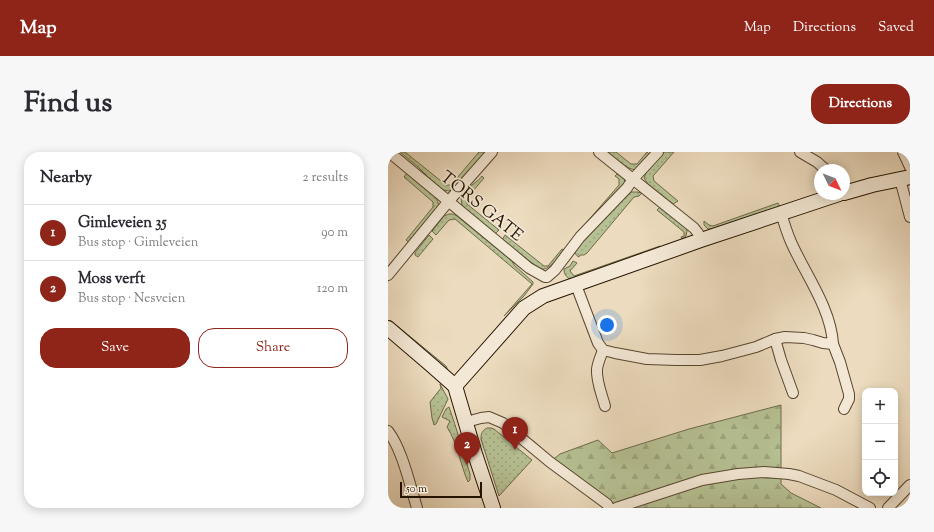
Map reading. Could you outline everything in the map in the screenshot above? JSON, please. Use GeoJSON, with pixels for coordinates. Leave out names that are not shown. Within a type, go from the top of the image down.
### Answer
{"type":"FeatureCollection","features":[{"type":"Feature","properties":{"kind":"street","name":"TORS GATE"},"geometry":{"type":"LineString","coordinates":[[389,152],[511,253],[538,274],[545,277],[555,270],[580,237],[634,179]]}},
{"type":"Feature","properties":{"kind":"street"},"geometry":{"type":"LineString","coordinates":[[388,274],[492,152]]}},
{"type":"Feature","properties":{"kind":"street"},"geometry":{"type":"LineString","coordinates":[[599,152],[694,228],[698,232],[701,240]]}},
{"type":"Feature","properties":{"kind":"street"},"geometry":{"type":"LineString","coordinates":[[634,179],[658,152]]}},
{"type":"Feature","properties":{"kind":"street"},"geometry":{"type":"LineString","coordinates":[[800,152],[819,164]]}},
{"type":"Feature","properties":{"kind":"street"},"geometry":{"type":"LineString","coordinates":[[903,152],[910,167]]}},
{"type":"Feature","properties":{"kind":"street"},"geometry":{"type":"LineString","coordinates":[[850,191],[905,178],[910,217]]}},
{"type":"Feature","properties":{"kind":"street"},"geometry":{"type":"LineString","coordinates":[[455,386],[524,308],[543,296],[701,240],[821,200]]}},
{"type":"Feature","properties":{"kind":"street"},"geometry":{"type":"LineString","coordinates":[[781,213],[790,241],[825,309],[831,328],[833,344],[849,394],[849,399],[844,409]]}},
{"type":"Feature","properties":{"kind":"street"},"geometry":{"type":"LineString","coordinates":[[576,285],[598,343],[603,350],[615,353],[647,358],[700,360],[756,347],[775,338],[804,338],[833,344]]}},
{"type":"Feature","properties":{"kind":"street"},"geometry":{"type":"LineString","coordinates":[[388,328],[455,386],[493,508]]}},
{"type":"Feature","properties":{"kind":"street"},"geometry":{"type":"LineString","coordinates":[[775,338],[793,393]]}},
{"type":"Feature","properties":{"kind":"street"},"geometry":{"type":"LineString","coordinates":[[603,350],[597,370],[605,406]]}},
{"type":"Feature","properties":{"kind":"street"},"geometry":{"type":"LineString","coordinates":[[466,422],[489,417],[503,423],[550,462],[607,504],[610,508]]}},
{"type":"Feature","properties":{"kind":"street"},"geometry":{"type":"LineString","coordinates":[[388,430],[401,456],[417,508]]}},
{"type":"Feature","properties":{"kind":"street"},"geometry":{"type":"LineString","coordinates":[[616,508],[702,480],[738,474],[764,472],[799,476],[836,490],[870,508]]}},
{"type":"Feature","properties":{"kind":"street"},"geometry":{"type":"LineString","coordinates":[[888,508],[910,485]]}},
{"type":"Feature","properties":{"kind":"green space"},"geometry":{"type":"Polygon","coordinates":[[[400,152],[405,152],[446,185],[451,185],[479,152],[486,152],[457,187],[449,191],[438,187],[417,166],[400,152]]]}},
{"type":"Feature","properties":{"kind":"green space"},"geometry":{"type":"Polygon","coordinates":[[[607,152],[616,152],[631,164],[637,164],[647,152],[650,155],[636,170],[625,165],[607,152]]]}},
{"type":"Feature","properties":{"kind":"green space"},"geometry":{"type":"Polygon","coordinates":[[[664,152],[674,152],[653,176],[654,181],[678,201],[673,204],[648,184],[644,178],[646,173],[664,152]]]}},
{"type":"Feature","properties":{"kind":"green space"},"geometry":{"type":"Polygon","coordinates":[[[407,173],[431,192],[438,202],[439,207],[409,242],[406,240],[433,207],[433,202],[404,177],[407,173]]]}},
{"type":"Feature","properties":{"kind":"green space"},"geometry":{"type":"Polygon","coordinates":[[[617,174],[624,178],[625,184],[586,223],[619,185],[619,179],[615,176],[617,174]]]}},
{"type":"Feature","properties":{"kind":"green space"},"geometry":{"type":"Polygon","coordinates":[[[482,176],[484,178],[467,198],[467,204],[499,230],[495,234],[464,209],[462,203],[461,198],[463,193],[482,176]]]}},
{"type":"Feature","properties":{"kind":"green space"},"geometry":{"type":"Polygon","coordinates":[[[631,192],[642,193],[639,196],[634,197],[587,253],[580,255],[579,257],[575,253],[576,249],[631,192]]]}},
{"type":"Feature","properties":{"kind":"green space"},"geometry":{"type":"Polygon","coordinates":[[[778,203],[780,207],[715,229],[708,229],[704,225],[704,221],[713,226],[778,203]]]}},
{"type":"Feature","properties":{"kind":"green space"},"geometry":{"type":"Polygon","coordinates":[[[660,207],[686,226],[686,236],[682,239],[681,237],[684,236],[684,232],[657,210],[660,207]]]}},
{"type":"Feature","properties":{"kind":"green space"},"geometry":{"type":"Polygon","coordinates":[[[449,214],[457,216],[512,261],[514,265],[533,282],[533,284],[524,296],[504,316],[532,284],[455,219],[449,220],[436,235],[432,231],[444,216],[449,214]]]}},
{"type":"Feature","properties":{"kind":"green space"},"geometry":{"type":"Polygon","coordinates":[[[429,235],[433,239],[418,257],[415,253],[429,235]]]}},
{"type":"Feature","properties":{"kind":"green space"},"geometry":{"type":"Polygon","coordinates":[[[505,235],[544,266],[548,266],[562,249],[564,250],[550,266],[540,269],[502,240],[505,235]]]}},
{"type":"Feature","properties":{"kind":"green space"},"geometry":{"type":"Polygon","coordinates":[[[660,246],[661,249],[571,280],[564,272],[564,269],[570,266],[573,261],[577,263],[570,271],[574,276],[660,246]]]}},
{"type":"Feature","properties":{"kind":"green space"},"geometry":{"type":"Polygon","coordinates":[[[390,320],[446,366],[447,369],[394,326],[390,320]]]}},
{"type":"Feature","properties":{"kind":"green space"},"geometry":{"type":"Polygon","coordinates":[[[440,384],[448,399],[436,424],[434,425],[430,402],[441,388],[440,384]]]}},
{"type":"Feature","properties":{"kind":"green space"},"geometry":{"type":"Polygon","coordinates":[[[781,405],[781,484],[791,493],[821,508],[616,508],[550,462],[560,454],[598,440],[612,453],[689,429],[781,405]]]}},
{"type":"Feature","properties":{"kind":"green space"},"geometry":{"type":"Polygon","coordinates":[[[449,407],[470,474],[470,480],[468,482],[454,440],[447,427],[450,421],[442,417],[446,409],[449,407]]]}},
{"type":"Feature","properties":{"kind":"green space"},"geometry":{"type":"Polygon","coordinates":[[[487,428],[494,429],[532,460],[499,496],[481,439],[482,432],[487,428]]]}},
{"type":"Feature","properties":{"kind":"place","name":"Gimleveien 35"},"geometry":{"type":"Point","coordinates":[515,450]}},
{"type":"Feature","properties":{"kind":"place","name":"Moss verft"},"geometry":{"type":"Point","coordinates":[467,465]}}]}
